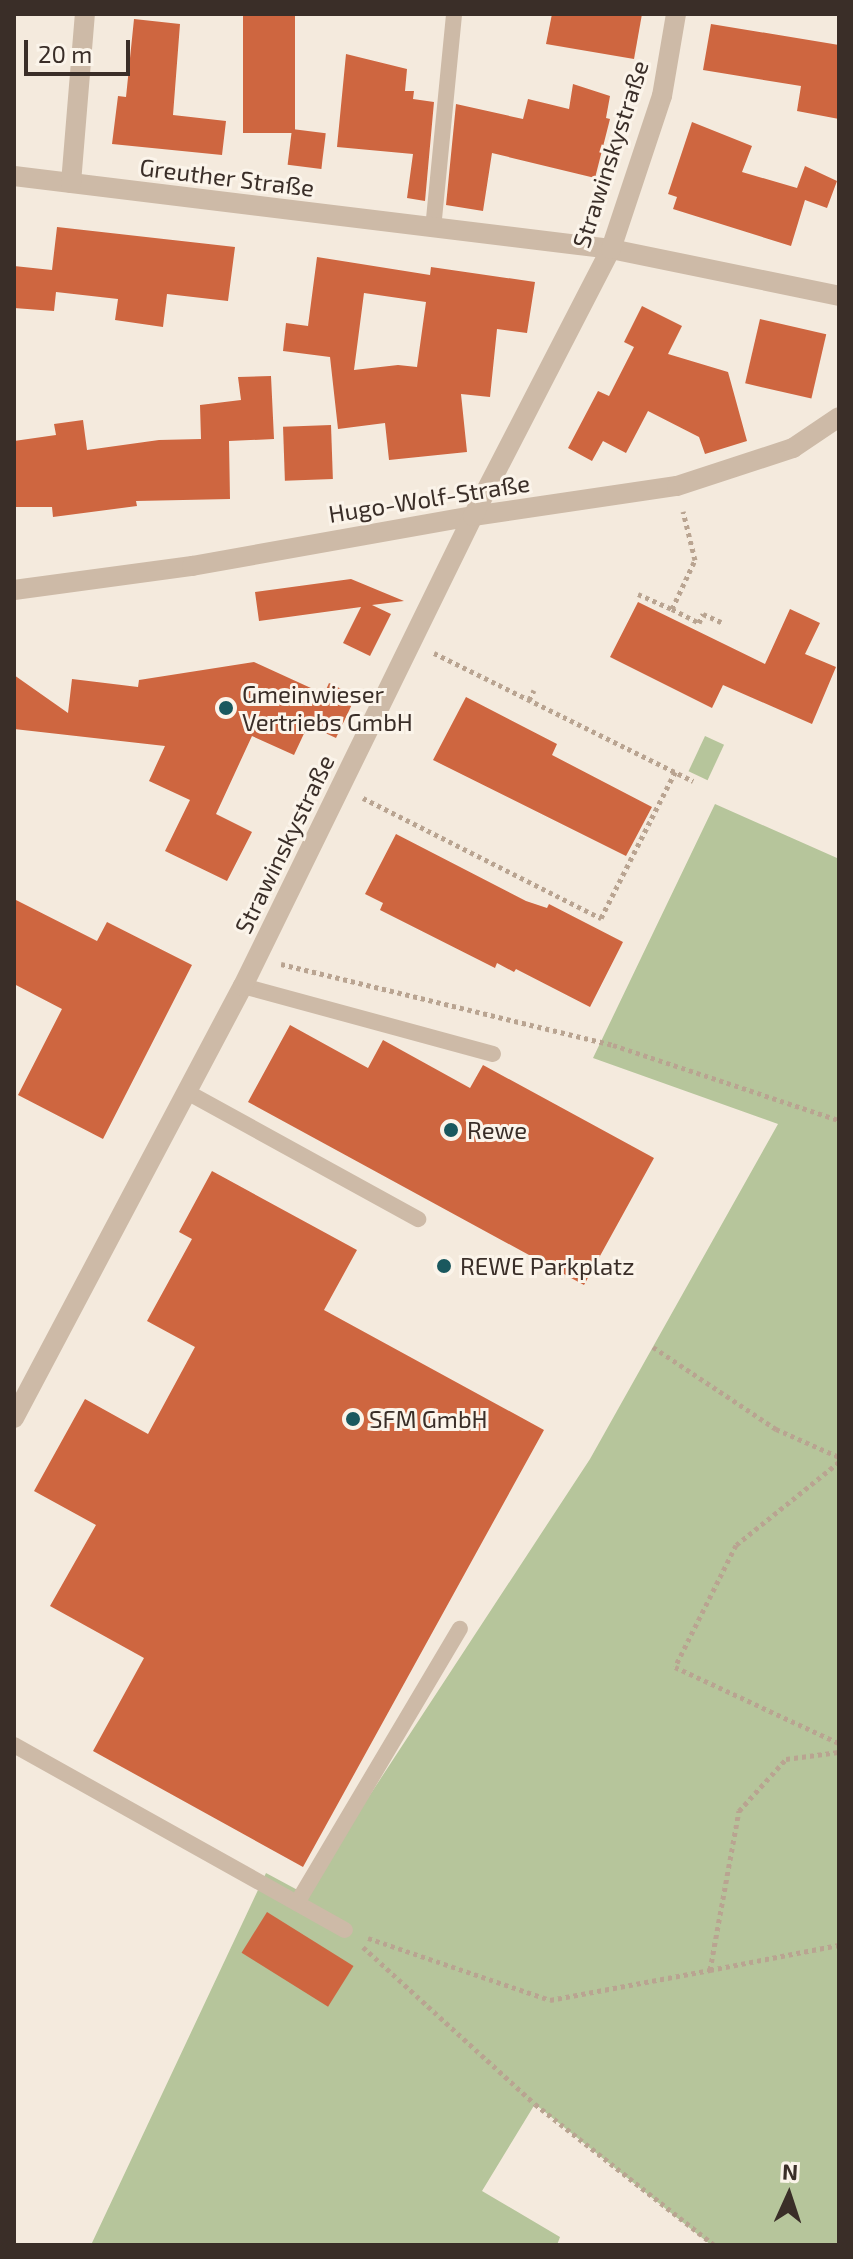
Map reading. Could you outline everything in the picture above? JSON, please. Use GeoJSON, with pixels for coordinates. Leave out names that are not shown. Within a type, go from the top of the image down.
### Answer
{"type":"FeatureCollection","features":[{"type":"Feature","properties":{"kind":"street"},"geometry":{"type":"LineString","coordinates":[[71,183],[85,14]]}},
{"type":"Feature","properties":{"kind":"street","name":"Strawinskystraße"},"geometry":{"type":"LineString","coordinates":[[14,1418],[243,986],[473,516],[611,249],[662,96],[676,14]]}},
{"type":"Feature","properties":{"kind":"street","name":"Greuther Straße"},"geometry":{"type":"LineString","coordinates":[[14,176],[611,249],[839,296]]}},
{"type":"Feature","properties":{"kind":"street","name":"Hugo-Wolf-Straße"},"geometry":{"type":"LineString","coordinates":[[14,590],[192,566],[473,516],[677,486],[793,448],[839,417]]}},
{"type":"Feature","properties":{"kind":"lane"},"geometry":{"type":"LineString","coordinates":[[433,229],[454,14]]}},
{"type":"Feature","properties":{"kind":"lane"},"geometry":{"type":"LineString","coordinates":[[243,986],[493,1054]]}},
{"type":"Feature","properties":{"kind":"lane"},"geometry":{"type":"LineString","coordinates":[[187,1092],[418,1219]]}},
{"type":"Feature","properties":{"kind":"lane"},"geometry":{"type":"LineString","coordinates":[[297,1903],[460,1629]]}},
{"type":"Feature","properties":{"kind":"lane"},"geometry":{"type":"LineString","coordinates":[[14,1745],[345,1930]]}},
{"type":"Feature","properties":{"kind":"path"},"geometry":{"type":"LineString","coordinates":[[672,609],[695,560],[677,486]]}},
{"type":"Feature","properties":{"kind":"path"},"geometry":{"type":"LineString","coordinates":[[638,594],[699,623],[703,614],[721,622]]}},
{"type":"Feature","properties":{"kind":"path"},"geometry":{"type":"LineString","coordinates":[[411,642],[693,781]]}},
{"type":"Feature","properties":{"kind":"path"},"geometry":{"type":"LineString","coordinates":[[529,700],[534,690]]}},
{"type":"Feature","properties":{"kind":"path"},"geometry":{"type":"LineString","coordinates":[[341,787],[601,918],[675,772]]}},
{"type":"Feature","properties":{"kind":"path"},"geometry":{"type":"LineString","coordinates":[[257,958],[613,1045],[839,1120]]}},
{"type":"Feature","properties":{"kind":"path"},"geometry":{"type":"LineString","coordinates":[[653,1347],[776,1429],[839,1459],[736,1545],[675,1667],[839,1743]]}},
{"type":"Feature","properties":{"kind":"path"},"geometry":{"type":"LineString","coordinates":[[710,1970],[739,1811],[786,1759],[839,1752]]}},
{"type":"Feature","properties":{"kind":"path"},"geometry":{"type":"LineString","coordinates":[[345,1930],[550,2000],[839,1945]]}},
{"type":"Feature","properties":{"kind":"path"},"geometry":{"type":"LineString","coordinates":[[345,1930],[535,2104],[714,2245]]}},
{"type":"Feature","properties":{"kind":"green space"},"geometry":{"type":"Polygon","coordinates":[[[705,736],[724,745],[708,780],[689,771],[705,736]]]}},
{"type":"Feature","properties":{"kind":"green space"},"geometry":{"type":"Polygon","coordinates":[[[715,804],[837,858],[839,855],[839,2245],[711,2245],[535,2104],[482,2191],[560,2237],[557,2245],[91,2245],[266,1873],[305,1894],[590,1459],[778,1124],[593,1058],[715,804]]]}},
{"type":"Feature","properties":{"kind":"building"},"geometry":{"type":"Polygon","coordinates":[[[243,14],[295,14],[295,133],[243,133],[243,14]]]}},
{"type":"Feature","properties":{"kind":"building"},"geometry":{"type":"Polygon","coordinates":[[[552,14],[642,14],[634,59],[546,44],[552,14]]]}},
{"type":"Feature","properties":{"kind":"building"},"geometry":{"type":"Polygon","coordinates":[[[134,19],[180,24],[173,115],[226,121],[222,155],[112,144],[118,96],[126,97],[134,19]]]}},
{"type":"Feature","properties":{"kind":"building"},"geometry":{"type":"Polygon","coordinates":[[[711,24],[839,45],[839,119],[797,111],[801,86],[703,70],[711,24]]]}},
{"type":"Feature","properties":{"kind":"building"},"geometry":{"type":"Polygon","coordinates":[[[346,54],[407,69],[405,91],[414,91],[413,99],[434,102],[425,201],[407,198],[413,154],[337,147],[346,54]]]}},
{"type":"Feature","properties":{"kind":"building"},"geometry":{"type":"Polygon","coordinates":[[[573,84],[610,96],[606,118],[610,119],[595,178],[492,153],[483,211],[446,205],[456,104],[523,119],[528,99],[569,109],[573,84]]]}},
{"type":"Feature","properties":{"kind":"building"},"geometry":{"type":"Polygon","coordinates":[[[692,122],[752,146],[742,172],[797,188],[805,166],[837,181],[827,208],[805,200],[791,246],[673,209],[677,197],[668,194],[692,122]]]}},
{"type":"Feature","properties":{"kind":"building"},"geometry":{"type":"Polygon","coordinates":[[[292,129],[326,133],[321,169],[288,165],[292,129]]]}},
{"type":"Feature","properties":{"kind":"building"},"geometry":{"type":"Polygon","coordinates":[[[57,227],[235,247],[228,301],[167,294],[163,327],[115,320],[118,299],[56,292],[54,311],[14,308],[14,266],[52,270],[57,227]]]}},
{"type":"Feature","properties":{"kind":"building"},"geometry":{"type":"Polygon","coordinates":[[[317,257],[430,275],[431,267],[535,282],[527,333],[497,329],[490,397],[461,394],[467,452],[389,460],[385,423],[338,429],[330,357],[283,351],[286,323],[308,326],[317,257]],[[364,293],[354,370],[398,365],[417,367],[426,302],[364,293]]]}},
{"type":"Feature","properties":{"kind":"building"},"geometry":{"type":"Polygon","coordinates":[[[642,306],[682,326],[668,354],[728,372],[747,441],[705,454],[699,437],[648,411],[626,453],[603,441],[592,461],[568,448],[598,391],[609,396],[634,347],[624,342],[642,306]]]}},
{"type":"Feature","properties":{"kind":"building"},"geometry":{"type":"Polygon","coordinates":[[[760,319],[826,334],[811,399],[745,383],[760,319]]]}},
{"type":"Feature","properties":{"kind":"building"},"geometry":{"type":"Polygon","coordinates":[[[271,376],[274,439],[229,441],[230,499],[136,501],[137,506],[53,517],[52,507],[14,507],[14,441],[56,435],[54,424],[83,420],[87,450],[159,440],[201,439],[200,405],[241,400],[238,377],[271,376]]]}},
{"type":"Feature","properties":{"kind":"building"},"geometry":{"type":"Polygon","coordinates":[[[331,425],[333,479],[285,481],[283,427],[331,425]]]}},
{"type":"Feature","properties":{"kind":"building"},"geometry":{"type":"Polygon","coordinates":[[[351,579],[404,601],[372,605],[391,614],[370,656],[343,643],[361,607],[259,621],[255,592],[351,579]]]}},
{"type":"Feature","properties":{"kind":"building"},"geometry":{"type":"Polygon","coordinates":[[[638,602],[765,664],[790,609],[820,623],[805,654],[836,667],[812,724],[723,685],[712,708],[610,657],[638,602]]]}},
{"type":"Feature","properties":{"kind":"building"},"geometry":{"type":"Polygon","coordinates":[[[254,662],[324,694],[329,683],[356,696],[336,738],[308,725],[294,755],[252,736],[216,814],[252,832],[227,881],[165,851],[190,800],[149,781],[165,746],[14,729],[14,675],[68,713],[72,679],[138,687],[139,680],[254,662]]]}},
{"type":"Feature","properties":{"kind":"building"},"geometry":{"type":"Polygon","coordinates":[[[466,697],[557,744],[552,755],[652,807],[626,856],[433,760],[466,697]]]}},
{"type":"Feature","properties":{"kind":"building"},"geometry":{"type":"Polygon","coordinates":[[[396,834],[526,901],[547,908],[549,904],[623,942],[590,1007],[516,969],[514,972],[497,963],[495,968],[380,910],[383,903],[365,894],[396,834]]]}},
{"type":"Feature","properties":{"kind":"building"},"geometry":{"type":"Polygon","coordinates":[[[14,899],[97,941],[107,922],[192,965],[103,1139],[18,1095],[62,1009],[14,984],[14,899]]]}},
{"type":"Feature","properties":{"kind":"building","name":"Rewe"},"geometry":{"type":"Polygon","coordinates":[[[290,1025],[368,1068],[383,1040],[470,1088],[483,1065],[654,1158],[584,1285],[248,1102],[290,1025]]]}},
{"type":"Feature","properties":{"kind":"building"},"geometry":{"type":"Polygon","coordinates":[[[212,1171],[357,1250],[324,1310],[544,1430],[303,1867],[93,1751],[144,1658],[50,1606],[96,1525],[34,1491],[85,1399],[148,1434],[195,1347],[147,1321],[192,1239],[179,1232],[212,1171]]]}},
{"type":"Feature","properties":{"kind":"building"},"geometry":{"type":"Polygon","coordinates":[[[267,1912],[354,1966],[328,2007],[242,1953],[267,1912]]]}},
{"type":"Feature","properties":{"kind":"place","name":"Gmeinwieser Vertriebs GmbH"},"geometry":{"type":"Point","coordinates":[226,708]}},
{"type":"Feature","properties":{"kind":"place","name":"Rewe"},"geometry":{"type":"Point","coordinates":[451,1130]}},
{"type":"Feature","properties":{"kind":"place","name":"REWE Parkplatz"},"geometry":{"type":"Point","coordinates":[444,1266]}},
{"type":"Feature","properties":{"kind":"place","name":"SFM GmbH"},"geometry":{"type":"Point","coordinates":[353,1419]}}]}
